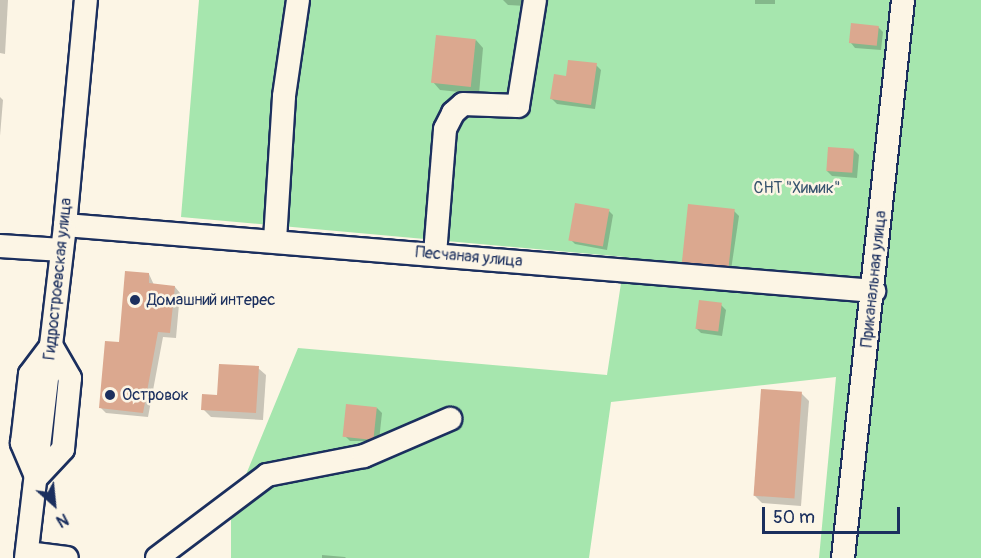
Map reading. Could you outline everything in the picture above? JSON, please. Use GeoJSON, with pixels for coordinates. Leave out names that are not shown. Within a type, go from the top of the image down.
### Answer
{"type":"FeatureCollection","features":[{"type":"Feature","properties":{"kind":"street","name":"Гидростроевская улица"},"geometry":{"type":"LineString","coordinates":[[51,345],[65,225],[86,0]]}},
{"type":"Feature","properties":{"kind":"street"},"geometry":{"type":"LineString","coordinates":[[275,240],[284,96],[298,0]]}},
{"type":"Feature","properties":{"kind":"street"},"geometry":{"type":"LineString","coordinates":[[435,254],[445,129],[453,113],[463,104],[518,106],[535,0]]}},
{"type":"Feature","properties":{"kind":"street","name":"Приканальная улица"},"geometry":{"type":"LineString","coordinates":[[843,558],[874,291],[903,0]]}},
{"type":"Feature","properties":{"kind":"street","name":"Песчаная улица"},"geometry":{"type":"LineString","coordinates":[[65,225],[275,240],[874,291]]}},
{"type":"Feature","properties":{"kind":"street"},"geometry":{"type":"LineString","coordinates":[[0,246],[62,250]]}},
{"type":"Feature","properties":{"kind":"street"},"geometry":{"type":"LineString","coordinates":[[37,477],[63,449],[70,378],[51,345],[30,374],[22,443],[37,477],[26,556],[68,558]]}},
{"type":"Feature","properties":{"kind":"street"},"geometry":{"type":"LineString","coordinates":[[157,558],[267,475],[364,456],[450,419]]}},
{"type":"Feature","properties":{"kind":"green space","name":"СНТ \"Химик\""},"geometry":{"type":"Polygon","coordinates":[[[199,0],[981,0],[981,558],[819,558],[836,377],[611,402],[589,558],[231,558],[231,511],[298,348],[607,375],[625,257],[181,217],[199,0]]]}},
{"type":"Feature","properties":{"kind":"building"},"geometry":{"type":"Polygon","coordinates":[[[851,23],[879,26],[877,46],[849,43],[851,23]]]}},
{"type":"Feature","properties":{"kind":"building"},"geometry":{"type":"Polygon","coordinates":[[[436,35],[476,39],[471,87],[431,83],[436,35]]]}},
{"type":"Feature","properties":{"kind":"building"},"geometry":{"type":"Polygon","coordinates":[[[568,60],[597,63],[591,105],[550,99],[554,74],[566,76],[568,60]]]}},
{"type":"Feature","properties":{"kind":"building"},"geometry":{"type":"Polygon","coordinates":[[[828,147],[854,149],[852,173],[826,171],[828,147]]]}},
{"type":"Feature","properties":{"kind":"building"},"geometry":{"type":"Polygon","coordinates":[[[575,203],[609,209],[603,247],[568,240],[575,203]]]}},
{"type":"Feature","properties":{"kind":"building"},"geometry":{"type":"Polygon","coordinates":[[[688,204],[735,209],[729,268],[682,263],[688,204]]]}},
{"type":"Feature","properties":{"kind":"building"},"geometry":{"type":"Polygon","coordinates":[[[125,271],[149,273],[149,283],[175,286],[170,333],[158,332],[143,413],[99,408],[105,341],[119,342],[125,271]]]}},
{"type":"Feature","properties":{"kind":"building"},"geometry":{"type":"Polygon","coordinates":[[[699,300],[722,303],[718,332],[695,329],[699,300]]]}},
{"type":"Feature","properties":{"kind":"building"},"geometry":{"type":"Polygon","coordinates":[[[219,364],[259,366],[256,413],[201,410],[202,394],[217,395],[219,364]]]}},
{"type":"Feature","properties":{"kind":"building"},"geometry":{"type":"Polygon","coordinates":[[[761,389],[802,392],[794,499],[754,496],[761,389]]]}},
{"type":"Feature","properties":{"kind":"building"},"geometry":{"type":"Polygon","coordinates":[[[346,404],[377,407],[373,440],[343,437],[346,404]]]}},
{"type":"Feature","properties":{"kind":"place","name":"Домашний интерес"},"geometry":{"type":"Point","coordinates":[135,300]}},
{"type":"Feature","properties":{"kind":"place","name":"Островок"},"geometry":{"type":"Point","coordinates":[110,395]}}]}
